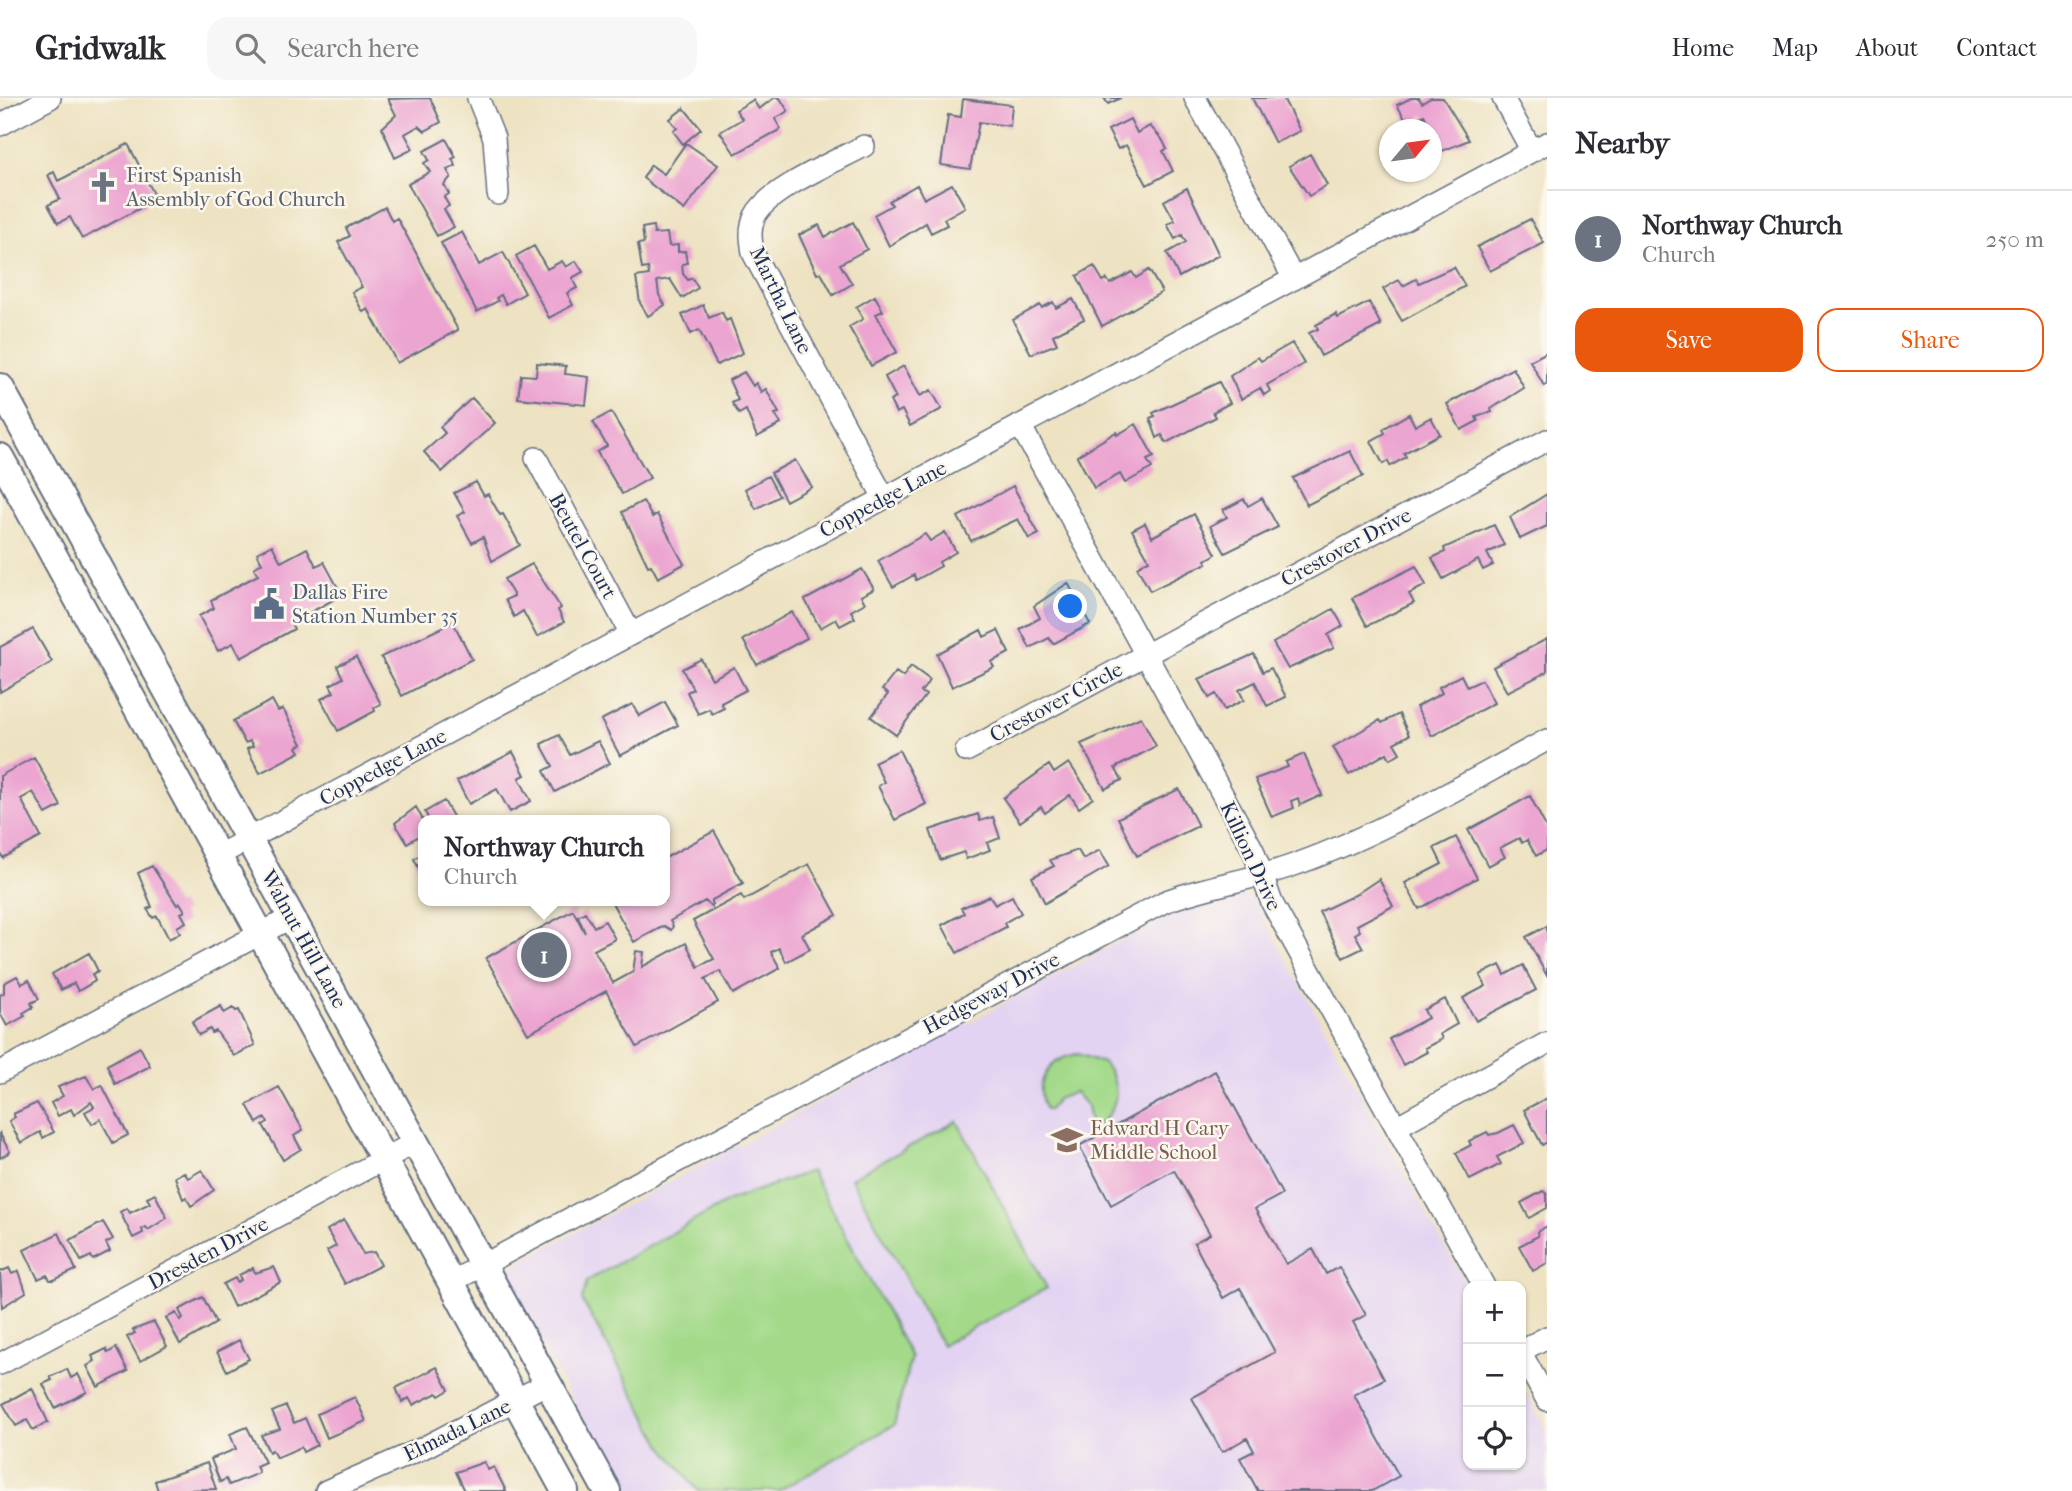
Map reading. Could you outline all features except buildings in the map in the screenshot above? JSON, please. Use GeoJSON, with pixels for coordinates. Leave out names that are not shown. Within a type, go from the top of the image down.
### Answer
{"type":"FeatureCollection","features":[{"type":"Feature","properties":{"kind":"main road","name":"Walnut Hill Lane"},"geometry":{"type":"LineString","coordinates":[[0,387],[607,1491]]}},
{"type":"Feature","properties":{"kind":"main road","name":"Walnut Hill Lane"},"geometry":{"type":"LineString","coordinates":[[0,457],[565,1491]]}},
{"type":"Feature","properties":{"kind":"main road"},"geometry":{"type":"LineString","coordinates":[[84,611],[114,593]]}},
{"type":"Feature","properties":{"kind":"main road"},"geometry":{"type":"LineString","coordinates":[[130,694],[160,677]]}},
{"type":"Feature","properties":{"kind":"main road"},"geometry":{"type":"LineString","coordinates":[[315,1035],[347,1018]]}},
{"type":"Feature","properties":{"kind":"street"},"geometry":{"type":"LineString","coordinates":[[0,125],[50,98]]}},
{"type":"Feature","properties":{"kind":"street"},"geometry":{"type":"LineString","coordinates":[[478,98],[494,138],[498,194]]}},
{"type":"Feature","properties":{"kind":"street"},"geometry":{"type":"LineString","coordinates":[[1195,98],[1294,279]]}},
{"type":"Feature","properties":{"kind":"street"},"geometry":{"type":"LineString","coordinates":[[1503,98],[1539,147]]}},
{"type":"Feature","properties":{"kind":"street","name":"Martha Lane"},"geometry":{"type":"LineString","coordinates":[[864,146],[766,200],[754,216],[750,237],[753,253],[884,498]]}},
{"type":"Feature","properties":{"kind":"street","name":"Coppedge Lane"},"geometry":{"type":"LineString","coordinates":[[219,855],[1539,147]]}},
{"type":"Feature","properties":{"kind":"street","name":"Killion Drive"},"geometry":{"type":"LineString","coordinates":[[1020,425],[1253,850],[1296,948],[1481,1281]]}},
{"type":"Feature","properties":{"kind":"street","name":"Crestover Drive"},"geometry":{"type":"LineString","coordinates":[[1145,654],[1547,440]]}},
{"type":"Feature","properties":{"kind":"street","name":"Beutel Court"},"geometry":{"type":"LineString","coordinates":[[536,458],[631,634]]}},
{"type":"Feature","properties":{"kind":"street","name":"Crestover Circle"},"geometry":{"type":"LineString","coordinates":[[966,751],[1145,654]]}},
{"type":"Feature","properties":{"kind":"street","name":"Hedgeway Drive"},"geometry":{"type":"LineString","coordinates":[[450,1282],[1135,917],[1195,890],[1286,867],[1377,831],[1547,740]]}},
{"type":"Feature","properties":{"kind":"street"},"geometry":{"type":"LineString","coordinates":[[0,1072],[292,917]]}},
{"type":"Feature","properties":{"kind":"street"},"geometry":{"type":"LineString","coordinates":[[1396,1127],[1547,1043]]}},
{"type":"Feature","properties":{"kind":"street","name":"Dresden Drive"},"geometry":{"type":"LineString","coordinates":[[0,1364],[416,1142]]}},
{"type":"Feature","properties":{"kind":"street"},"geometry":{"type":"LineString","coordinates":[[1526,1349],[1547,1337]]}},
{"type":"Feature","properties":{"kind":"street"},"geometry":{"type":"LineString","coordinates":[[1526,1361],[1547,1400]]}},
{"type":"Feature","properties":{"kind":"street","name":"Elmada Lane"},"geometry":{"type":"LineString","coordinates":[[326,1491],[421,1449],[548,1383]]}},
{"type":"Feature","properties":{"kind":"shaded area","name":"Edward H Cary Middle School"},"geometry":{"type":"Polygon","coordinates":[[[1240,894],[1250,898],[1259,910],[1464,1281],[1463,1470],[1526,1470],[1526,1392],[1547,1431],[1547,1491],[625,1491],[509,1289],[506,1279],[511,1267],[1176,912],[1240,894]]]}},
{"type":"Feature","properties":{"kind":"green space"},"geometry":{"type":"Polygon","coordinates":[[[1078,1054],[1103,1063],[1115,1088],[1114,1105],[1095,1126],[1091,1126],[1087,1106],[1075,1092],[1057,1099],[1049,1110],[1046,1110],[1042,1100],[1042,1081],[1051,1066],[1068,1056],[1078,1054]]]}},
{"type":"Feature","properties":{"kind":"green space"},"geometry":{"type":"Polygon","coordinates":[[[957,1121],[1047,1288],[942,1345],[851,1178],[957,1121]]]}},
{"type":"Feature","properties":{"kind":"green space"},"geometry":{"type":"Polygon","coordinates":[[[811,1171],[911,1357],[894,1425],[778,1491],[698,1491],[662,1445],[582,1300],[587,1281],[731,1200],[811,1171]]]}},
{"type":"Feature","properties":{"kind":"place","name":"First Spanish Assembly of God Church"},"geometry":{"type":"Point","coordinates":[103,187]}},
{"type":"Feature","properties":{"kind":"place","name":"Dallas Fire Station Number 35"},"geometry":{"type":"Point","coordinates":[269,604]}},
{"type":"Feature","properties":{"kind":"place","name":"Northway Church"},"geometry":{"type":"Point","coordinates":[544,955]}},
{"type":"Feature","properties":{"kind":"place","name":"Edward H Cary Middle School"},"geometry":{"type":"Point","coordinates":[1067,1140]}}]}
